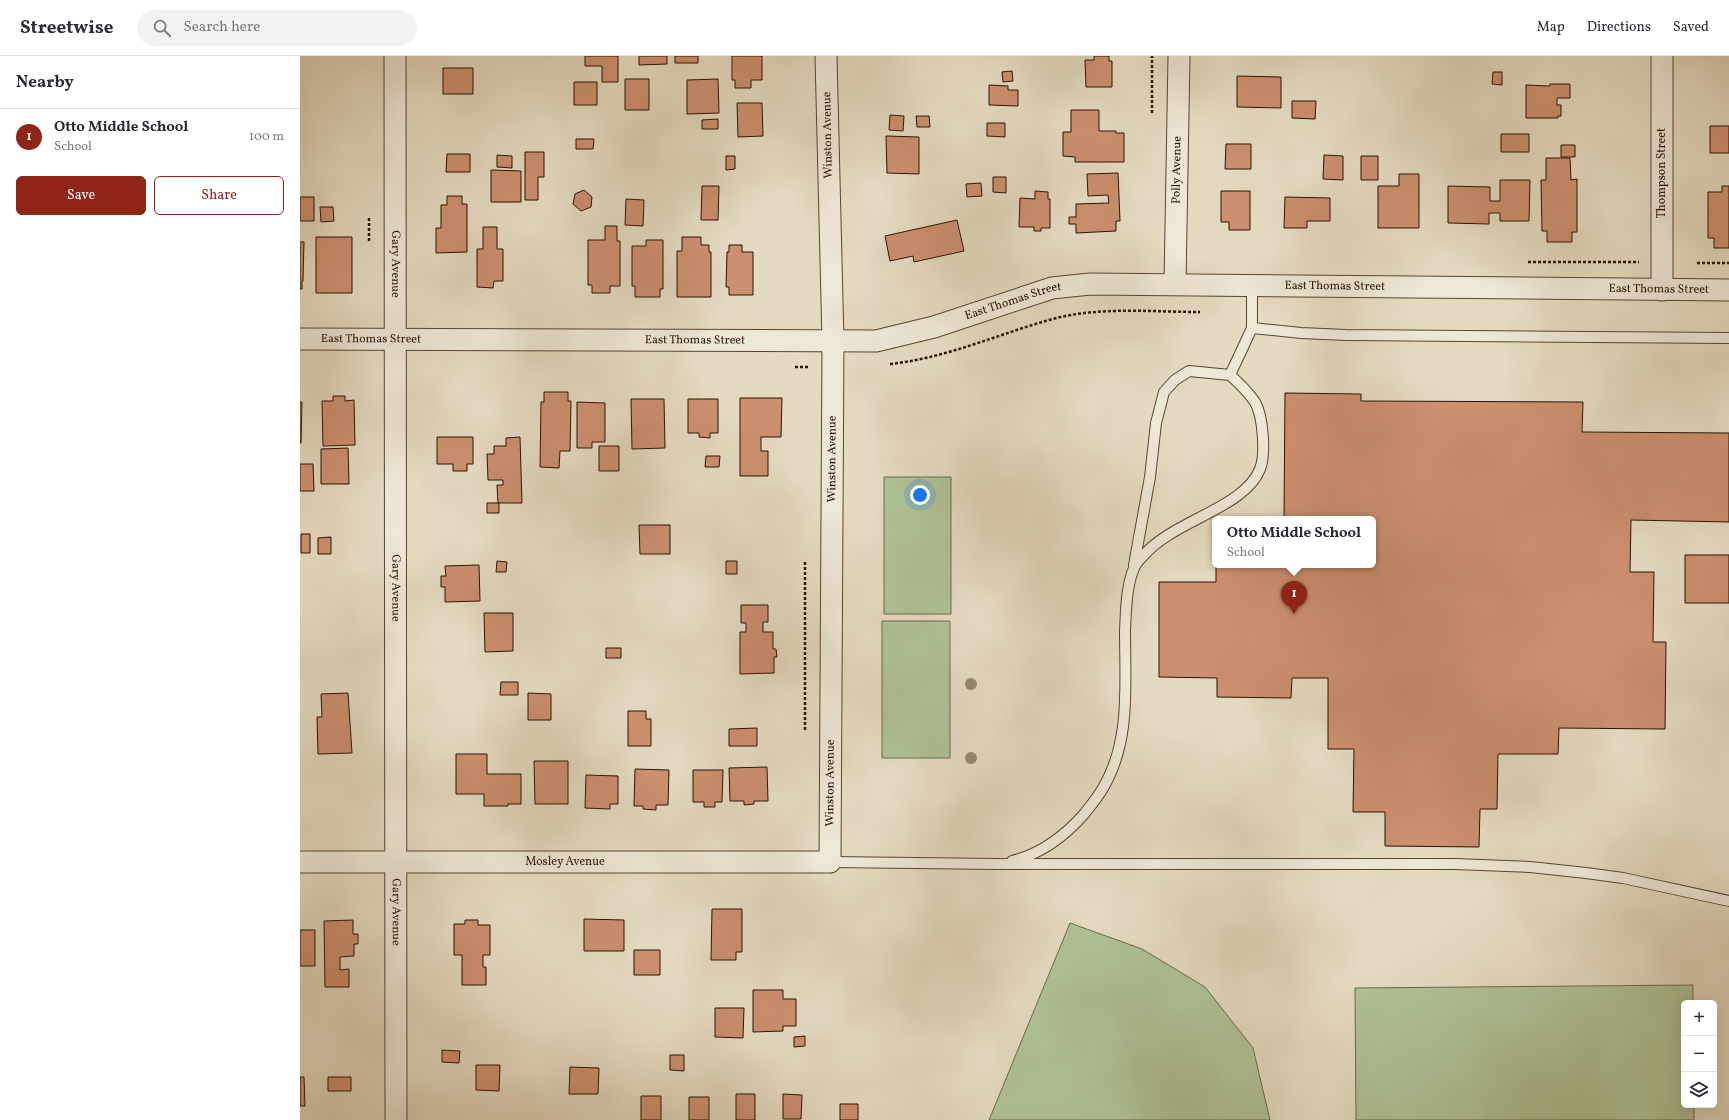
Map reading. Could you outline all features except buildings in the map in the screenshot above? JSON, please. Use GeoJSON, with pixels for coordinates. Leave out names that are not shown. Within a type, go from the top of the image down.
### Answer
{"type":"FeatureCollection","features":[{"type":"Feature","properties":{"kind":"street","name":"Gary Avenue"},"geometry":{"type":"LineString","coordinates":[[395,56],[397,862],[396,1120]]}},
{"type":"Feature","properties":{"kind":"street","name":"Winston Avenue"},"geometry":{"type":"LineString","coordinates":[[826,56],[834,342],[830,862]]}},
{"type":"Feature","properties":{"kind":"street","name":"Polly Avenue"},"geometry":{"type":"LineString","coordinates":[[1175,284],[1178,56]]}},
{"type":"Feature","properties":{"kind":"street","name":"Thompson Street"},"geometry":{"type":"LineString","coordinates":[[1662,56],[1662,290]]}},
{"type":"Feature","properties":{"kind":"street","name":"East Thomas Street"},"geometry":{"type":"LineString","coordinates":[[300,339],[876,341],[934,327],[1052,288],[1090,284],[1252,284],[1729,290]]}},
{"type":"Feature","properties":{"kind":"street","name":"Mosley Avenue"},"geometry":{"type":"LineString","coordinates":[[300,862],[830,862]]}},
{"type":"Feature","properties":{"kind":"lane"},"geometry":{"type":"LineString","coordinates":[[1230,375],[1252,328],[1252,284]]}},
{"type":"Feature","properties":{"kind":"lane"},"geometry":{"type":"LineString","coordinates":[[1252,328],[1301,333],[1346,334],[1729,338]]}},
{"type":"Feature","properties":{"kind":"lane"},"geometry":{"type":"LineString","coordinates":[[998,864],[1020,859],[1056,841],[1076,823],[1089,808],[1103,788],[1109,776],[1120,744],[1124,722],[1128,586],[1134,566],[1150,476],[1156,423],[1164,392],[1174,380],[1189,371],[1230,375],[1245,389],[1255,403],[1261,427],[1263,449],[1260,468],[1252,482],[1239,495],[1166,536],[1150,548],[1134,566]]}},
{"type":"Feature","properties":{"kind":"lane"},"geometry":{"type":"LineString","coordinates":[[830,862],[998,864],[1455,864],[1530,867],[1623,878],[1729,900]]}},
{"type":"Feature","properties":{"kind":"path"},"geometry":{"type":"LineString","coordinates":[[369,218],[369,248]]}},
{"type":"Feature","properties":{"kind":"path"},"geometry":{"type":"LineString","coordinates":[[1523,262],[1641,262]]}},
{"type":"Feature","properties":{"kind":"path"},"geometry":{"type":"LineString","coordinates":[[1697,263],[1729,263]]}},
{"type":"Feature","properties":{"kind":"path"},"geometry":{"type":"LineString","coordinates":[[886,364],[909,362],[969,346],[1057,318],[1097,312],[1200,312]]}},
{"type":"Feature","properties":{"kind":"path"},"geometry":{"type":"LineString","coordinates":[[804,562],[805,736]]}},
{"type":"Feature","properties":{"kind":"green space"},"geometry":{"type":"Polygon","coordinates":[[[884,477],[951,477],[951,614],[884,614],[884,477]]]}},
{"type":"Feature","properties":{"kind":"green space"},"geometry":{"type":"Polygon","coordinates":[[[882,621],[950,621],[950,758],[882,758],[882,621]]]}},
{"type":"Feature","properties":{"kind":"green space"},"geometry":{"type":"Polygon","coordinates":[[[1070,923],[1142,949],[1205,987],[1253,1048],[1270,1120],[989,1120],[1070,923]]]}},
{"type":"Feature","properties":{"kind":"green space"},"geometry":{"type":"Polygon","coordinates":[[[1693,985],[1693,1000],[1681,1000],[1681,1108],[1694,1108],[1694,1120],[1356,1120],[1355,988],[1693,985]]]}},
{"type":"Feature","properties":{"kind":"place","name":"Otto Middle School"},"geometry":{"type":"Point","coordinates":[1294,614]}}]}
